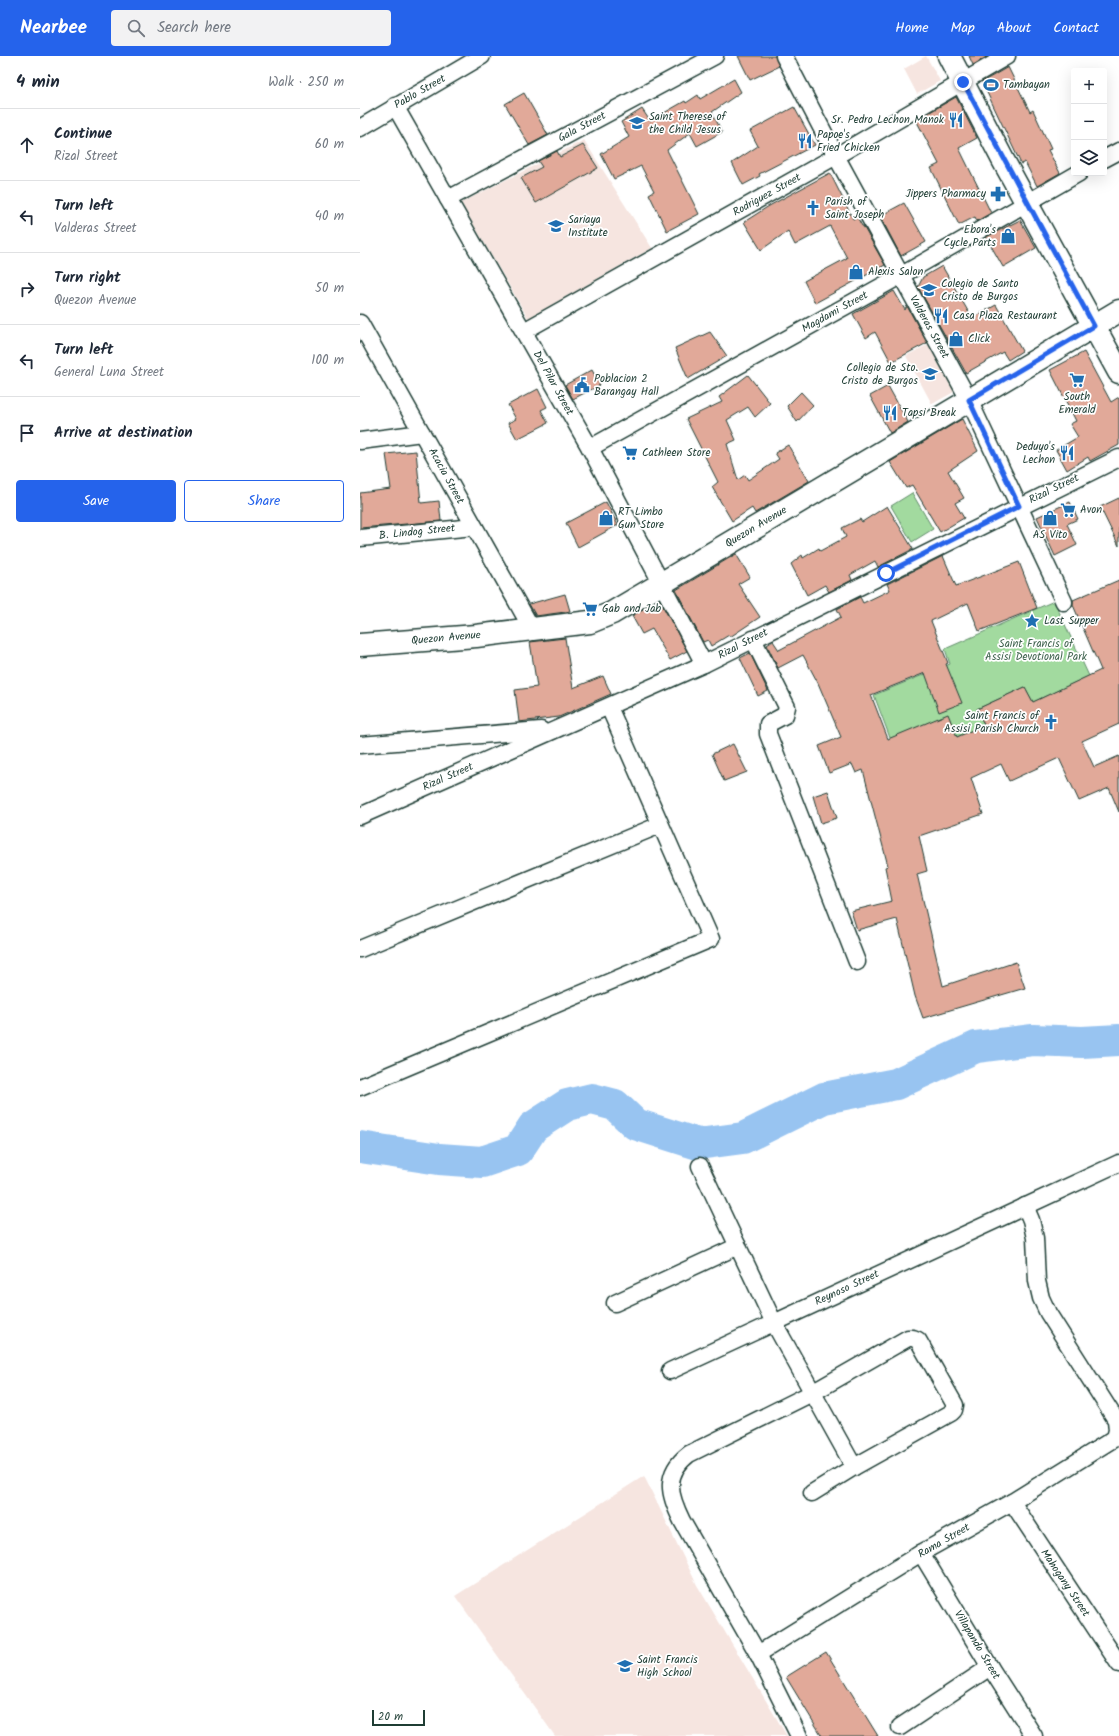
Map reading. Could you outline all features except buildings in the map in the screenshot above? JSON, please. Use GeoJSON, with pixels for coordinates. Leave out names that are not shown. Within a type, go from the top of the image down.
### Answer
{"type":"FeatureCollection","features":[{"type":"Feature","properties":{"kind":"street","name":"Pablo Street"},"geometry":{"type":"LineString","coordinates":[[360,128],[482,56]]}},
{"type":"Feature","properties":{"kind":"street","name":"Gala Street"},"geometry":{"type":"LineString","coordinates":[[448,198],[715,56]]}},
{"type":"Feature","properties":{"kind":"street","name":"Valderas Street"},"geometry":{"type":"LineString","coordinates":[[784,56],[900,276],[969,400],[1064,602]]}},
{"type":"Feature","properties":{"kind":"street"},"geometry":{"type":"LineString","coordinates":[[949,56],[1119,372]]}},
{"type":"Feature","properties":{"kind":"street","name":"Rodriguez Street"},"geometry":{"type":"LineString","coordinates":[[524,331],[836,156],[1007,56]]}},
{"type":"Feature","properties":{"kind":"street","name":"Del Pilar Street"},"geometry":{"type":"LineString","coordinates":[[395,106],[590,448],[704,664]]}},
{"type":"Feature","properties":{"kind":"street"},"geometry":{"type":"LineString","coordinates":[[1107,157],[1119,151]]}},
{"type":"Feature","properties":{"kind":"street","name":"Magdami Street"},"geometry":{"type":"LineString","coordinates":[[590,448],[900,276],[1075,176]]}},
{"type":"Feature","properties":{"kind":"street","name":"Quezon Avenue"},"geometry":{"type":"LineString","coordinates":[[360,645],[476,636],[590,622],[612,613],[1119,311]]}},
{"type":"Feature","properties":{"kind":"street","name":"Acacia Street"},"geometry":{"type":"LineString","coordinates":[[360,323],[532,629]]}},
{"type":"Feature","properties":{"kind":"street"},"geometry":{"type":"LineString","coordinates":[[360,441],[422,433]]}},
{"type":"Feature","properties":{"kind":"street","name":"Rizal Street"},"geometry":{"type":"LineString","coordinates":[[360,816],[704,664],[1019,506],[1119,458]]}},
{"type":"Feature","properties":{"kind":"street","name":"B. Lindog Street"},"geometry":{"type":"LineString","coordinates":[[360,538],[474,527]]}},
{"type":"Feature","properties":{"kind":"street"},"geometry":{"type":"LineString","coordinates":[[754,639],[787,707],[785,715],[768,724],[768,734],[857,962]]}},
{"type":"Feature","properties":{"kind":"street"},"geometry":{"type":"LineString","coordinates":[[360,1087],[711,939],[609,707]]}},
{"type":"Feature","properties":{"kind":"street"},"geometry":{"type":"LineString","coordinates":[[360,745],[553,730]]}},
{"type":"Feature","properties":{"kind":"street"},"geometry":{"type":"LineString","coordinates":[[360,949],[660,825]]}},
{"type":"Feature","properties":{"kind":"street","name":"Reynoso Street"},"geometry":{"type":"LineString","coordinates":[[670,1372],[1119,1163]]}},
{"type":"Feature","properties":{"kind":"street"},"geometry":{"type":"LineString","coordinates":[[700,1166],[774,1323],[854,1467]]}},
{"type":"Feature","properties":{"kind":"street","name":"Rama Street"},"geometry":{"type":"LineString","coordinates":[[758,1654],[921,1553],[1012,1502],[1115,1438],[1117,1430],[1116,1420],[1048,1313],[1041,1298],[1037,1281],[1035,1238],[1031,1220],[1025,1206]]}},
{"type":"Feature","properties":{"kind":"street"},"geometry":{"type":"LineString","coordinates":[[615,1302],[738,1246]]}},
{"type":"Feature","properties":{"kind":"street"},"geometry":{"type":"LineString","coordinates":[[799,1736],[758,1654],[675,1508],[670,1482],[681,1460],[689,1454],[812,1393],[908,1338],[918,1340],[955,1405],[954,1410],[854,1467],[812,1493]]}},
{"type":"Feature","properties":{"kind":"street","name":"Mahogany Street"},"geometry":{"type":"LineString","coordinates":[[1012,1502],[1119,1664]]}},
{"type":"Feature","properties":{"kind":"street","name":"Villapando Street"},"geometry":{"type":"LineString","coordinates":[[921,1553],[1034,1736]]}},
{"type":"Feature","properties":{"kind":"street"},"geometry":{"type":"LineString","coordinates":[[900,1727],[990,1667]]}},
{"type":"Feature","properties":{"kind":"shaded area"},"geometry":{"type":"Polygon","coordinates":[[[926,56],[940,81],[917,94],[904,69],[926,56]]]}},
{"type":"Feature","properties":{"kind":"shaded area","name":"Sariaya Institute"},"geometry":{"type":"Polygon","coordinates":[[[584,140],[652,248],[528,318],[461,203],[584,140]]]}},
{"type":"Feature","properties":{"kind":"shaded area","name":"Collegio de Sto. Cristo de Burgos"},"geometry":{"type":"Polygon","coordinates":[[[929,344],[954,392],[932,404],[906,356],[929,344]]]}},
{"type":"Feature","properties":{"kind":"shaded area","name":"Saint Francis High School"},"geometry":{"type":"Polygon","coordinates":[[[644,1476],[697,1585],[787,1736],[555,1736],[455,1596],[644,1476]]]}},
{"type":"Feature","properties":{"kind":"green space"},"geometry":{"type":"Polygon","coordinates":[[[912,493],[933,529],[912,542],[891,506],[912,493]]]}},
{"type":"Feature","properties":{"kind":"green space","name":"Saint Francis of Assisi Devotional Park"},"geometry":{"type":"Polygon","coordinates":[[[1054,601],[1089,676],[1033,702],[1025,687],[977,709],[984,725],[899,762],[874,695],[950,664],[945,649],[1054,601]]]}},
{"type":"Feature","properties":{"kind":"waterway"},"geometry":{"type":"LineString","coordinates":[[360,1147],[439,1159],[482,1162],[518,1150],[533,1127],[567,1105],[592,1099],[615,1105],[635,1124],[698,1144],[743,1138],[824,1098],[896,1084],[976,1047],[1033,1040],[1082,1042],[1119,1040]]}},
{"type":"Feature","properties":{"kind":"place","name":"Tambayan"},"geometry":{"type":"Point","coordinates":[991,85]}},
{"type":"Feature","properties":{"kind":"place","name":"Sr. Pedro Lechon Manok"},"geometry":{"type":"Point","coordinates":[956,120]}},
{"type":"Feature","properties":{"kind":"place","name":"Saint Therese of the Child Jesus"},"geometry":{"type":"Point","coordinates":[637,123]}},
{"type":"Feature","properties":{"kind":"place","name":"Papoe's Fried Chicken"},"geometry":{"type":"Point","coordinates":[805,141]}},
{"type":"Feature","properties":{"kind":"place","name":"Jippers Pharmacy"},"geometry":{"type":"Point","coordinates":[998,194]}},
{"type":"Feature","properties":{"kind":"place","name":"Parish of Saint Joseph"},"geometry":{"type":"Point","coordinates":[813,208]}},
{"type":"Feature","properties":{"kind":"place","name":"Sariaya Institute"},"geometry":{"type":"Point","coordinates":[556,226]}},
{"type":"Feature","properties":{"kind":"place","name":"Ebora's Cycle Parts"},"geometry":{"type":"Point","coordinates":[1008,236]}},
{"type":"Feature","properties":{"kind":"place","name":"Alexis Salon"},"geometry":{"type":"Point","coordinates":[856,272]}},
{"type":"Feature","properties":{"kind":"place","name":"Colegio de Santo Cristo de Burgos"},"geometry":{"type":"Point","coordinates":[929,290]}},
{"type":"Feature","properties":{"kind":"place","name":"Casa Plaza Restaurant"},"geometry":{"type":"Point","coordinates":[941,316]}},
{"type":"Feature","properties":{"kind":"place","name":"Click"},"geometry":{"type":"Point","coordinates":[956,339]}},
{"type":"Feature","properties":{"kind":"place","name":"Collegio de Sto. Cristo de Burgos"},"geometry":{"type":"Point","coordinates":[930,374]}},
{"type":"Feature","properties":{"kind":"place","name":"South Emerald"},"geometry":{"type":"Point","coordinates":[1077,380]}},
{"type":"Feature","properties":{"kind":"place","name":"Poblacion 2 Barangay Hall"},"geometry":{"type":"Point","coordinates":[582,385]}},
{"type":"Feature","properties":{"kind":"place","name":"Tapsi Break"},"geometry":{"type":"Point","coordinates":[890,413]}},
{"type":"Feature","properties":{"kind":"place","name":"Cathleen Store"},"geometry":{"type":"Point","coordinates":[630,453]}},
{"type":"Feature","properties":{"kind":"place","name":"Deduyo's Lechon"},"geometry":{"type":"Point","coordinates":[1067,453]}},
{"type":"Feature","properties":{"kind":"place","name":"Avon"},"geometry":{"type":"Point","coordinates":[1068,510]}},
{"type":"Feature","properties":{"kind":"place","name":"RT Limbo Gun Store"},"geometry":{"type":"Point","coordinates":[606,518]}},
{"type":"Feature","properties":{"kind":"place","name":"AS Vito"},"geometry":{"type":"Point","coordinates":[1050,518]}},
{"type":"Feature","properties":{"kind":"place","name":"Gab and Jab"},"geometry":{"type":"Point","coordinates":[590,609]}},
{"type":"Feature","properties":{"kind":"place","name":"Last Supper"},"geometry":{"type":"Point","coordinates":[1032,621]}},
{"type":"Feature","properties":{"kind":"place","name":"Saint Francis of Assisi Parish Church"},"geometry":{"type":"Point","coordinates":[1051,722]}},
{"type":"Feature","properties":{"kind":"place","name":"Saint Francis High School"},"geometry":{"type":"Point","coordinates":[625,1666]}},
{"type":"Feature","properties":{"kind":"route"},"geometry":{"type":"LineString","coordinates":[[886,573],[1019,506],[969,400],[1094,326],[1003,160],[963,82]]}}]}
